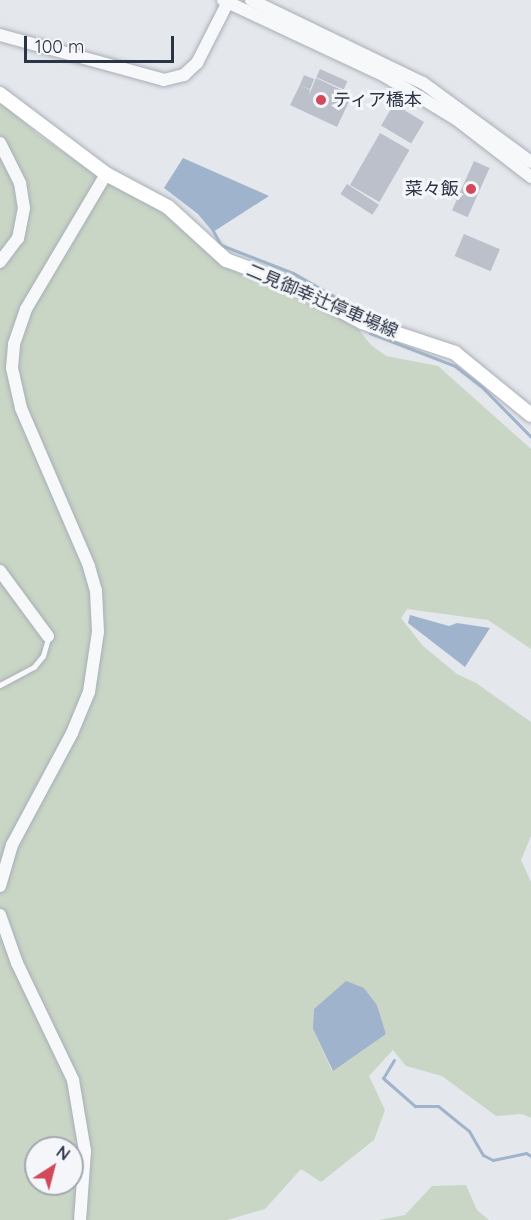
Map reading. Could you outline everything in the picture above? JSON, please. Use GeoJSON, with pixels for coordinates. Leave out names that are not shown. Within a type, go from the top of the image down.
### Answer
{"type":"FeatureCollection","features":[{"type":"Feature","properties":{"kind":"main road","name":"二見御幸辻停車場線"},"geometry":{"type":"LineString","coordinates":[[0,94],[106,174],[168,207],[226,260],[289,282],[362,322],[455,353],[531,415]]}},
{"type":"Feature","properties":{"kind":"street"},"geometry":{"type":"LineString","coordinates":[[251,0],[423,83],[531,162]]}},
{"type":"Feature","properties":{"kind":"street"},"geometry":{"type":"LineString","coordinates":[[0,35],[164,80],[184,75],[197,63],[227,1],[385,76],[456,119],[531,177]]}},
{"type":"Feature","properties":{"kind":"street"},"geometry":{"type":"LineString","coordinates":[[0,143],[20,183],[24,208],[18,238],[0,262]]}},
{"type":"Feature","properties":{"kind":"street"},"geometry":{"type":"LineString","coordinates":[[0,886],[12,845],[72,733],[89,692],[98,632],[96,591],[89,566],[21,408],[12,368],[14,344],[26,309],[106,174]]}},
{"type":"Feature","properties":{"kind":"street"},"geometry":{"type":"LineString","coordinates":[[0,571],[48,636]]}},
{"type":"Feature","properties":{"kind":"street"},"geometry":{"type":"LineString","coordinates":[[0,915],[17,963],[73,1080],[85,1151],[80,1220]]}},
{"type":"Feature","properties":{"kind":"lane"},"geometry":{"type":"LineString","coordinates":[[0,685],[34,667],[43,656],[48,636]]}},
{"type":"Feature","properties":{"kind":"green space"},"geometry":{"type":"Polygon","coordinates":[[[0,100],[36,133],[79,163],[155,203],[236,271],[311,301],[359,330],[371,345],[386,356],[438,366],[531,449],[531,649],[488,620],[407,609],[401,618],[423,646],[457,674],[476,683],[531,722],[531,836],[521,860],[531,882],[531,1118],[522,1114],[496,1116],[442,1076],[406,1066],[393,1050],[369,1076],[385,1110],[374,1140],[321,1182],[301,1169],[265,1209],[227,1220],[0,1220],[0,100]],[[364,988],[313,1029],[332,1071],[386,1034],[377,1005],[364,988]]]}},
{"type":"Feature","properties":{"kind":"green space"},"geometry":{"type":"Polygon","coordinates":[[[466,1185],[477,1210],[489,1220],[379,1220],[405,1215],[432,1186],[466,1185]]]}},
{"type":"Feature","properties":{"kind":"water"},"geometry":{"type":"Polygon","coordinates":[[[183,158],[269,196],[213,232],[198,214],[164,188],[183,158]]]}},
{"type":"Feature","properties":{"kind":"water"},"geometry":{"type":"Polygon","coordinates":[[[410,615],[449,626],[457,623],[490,628],[465,667],[408,623],[410,615]]]}},
{"type":"Feature","properties":{"kind":"water"},"geometry":{"type":"Polygon","coordinates":[[[346,981],[364,988],[377,1005],[386,1034],[333,1071],[313,1029],[314,1009],[346,981]]]}},
{"type":"Feature","properties":{"kind":"building"},"geometry":{"type":"Polygon","coordinates":[[[320,69],[347,81],[344,89],[316,77],[320,69]]]}},
{"type":"Feature","properties":{"kind":"building"},"geometry":{"type":"Polygon","coordinates":[[[304,75],[314,79],[310,89],[300,85],[304,75]]]}},
{"type":"Feature","properties":{"kind":"building","name":"ティア橋本"},"geometry":{"type":"Polygon","coordinates":[[[316,78],[352,95],[337,127],[290,105],[300,85],[310,90],[309,95],[316,78]]]}},
{"type":"Feature","properties":{"kind":"building"},"geometry":{"type":"Polygon","coordinates":[[[394,104],[424,122],[411,143],[381,125],[394,104]]]}},
{"type":"Feature","properties":{"kind":"building"},"geometry":{"type":"Polygon","coordinates":[[[380,133],[409,150],[379,202],[350,185],[380,133]]]}},
{"type":"Feature","properties":{"kind":"building"},"geometry":{"type":"Polygon","coordinates":[[[474,161],[490,168],[468,217],[452,210],[474,161]]]}},
{"type":"Feature","properties":{"kind":"building"},"geometry":{"type":"Polygon","coordinates":[[[347,184],[379,205],[372,215],[340,194],[347,184]]]}},
{"type":"Feature","properties":{"kind":"building"},"geometry":{"type":"Polygon","coordinates":[[[464,234],[500,249],[491,271],[455,256],[464,234]]]}},
{"type":"Feature","properties":{"kind":"waterway"},"geometry":{"type":"LineString","coordinates":[[212,229],[221,245],[293,273],[363,313],[364,319]]}},
{"type":"Feature","properties":{"kind":"waterway"},"geometry":{"type":"LineString","coordinates":[[366,328],[370,333],[455,366],[483,388],[531,437]]}},
{"type":"Feature","properties":{"kind":"waterway"},"geometry":{"type":"LineString","coordinates":[[394,1060],[383,1078],[415,1106],[438,1106],[469,1131],[483,1155],[493,1160],[526,1153],[531,1156]]}},
{"type":"Feature","properties":{"kind":"place","name":"ティア橋本"},"geometry":{"type":"Point","coordinates":[321,100]}},
{"type":"Feature","properties":{"kind":"place","name":"菜々飯"},"geometry":{"type":"Point","coordinates":[471,189]}}]}
